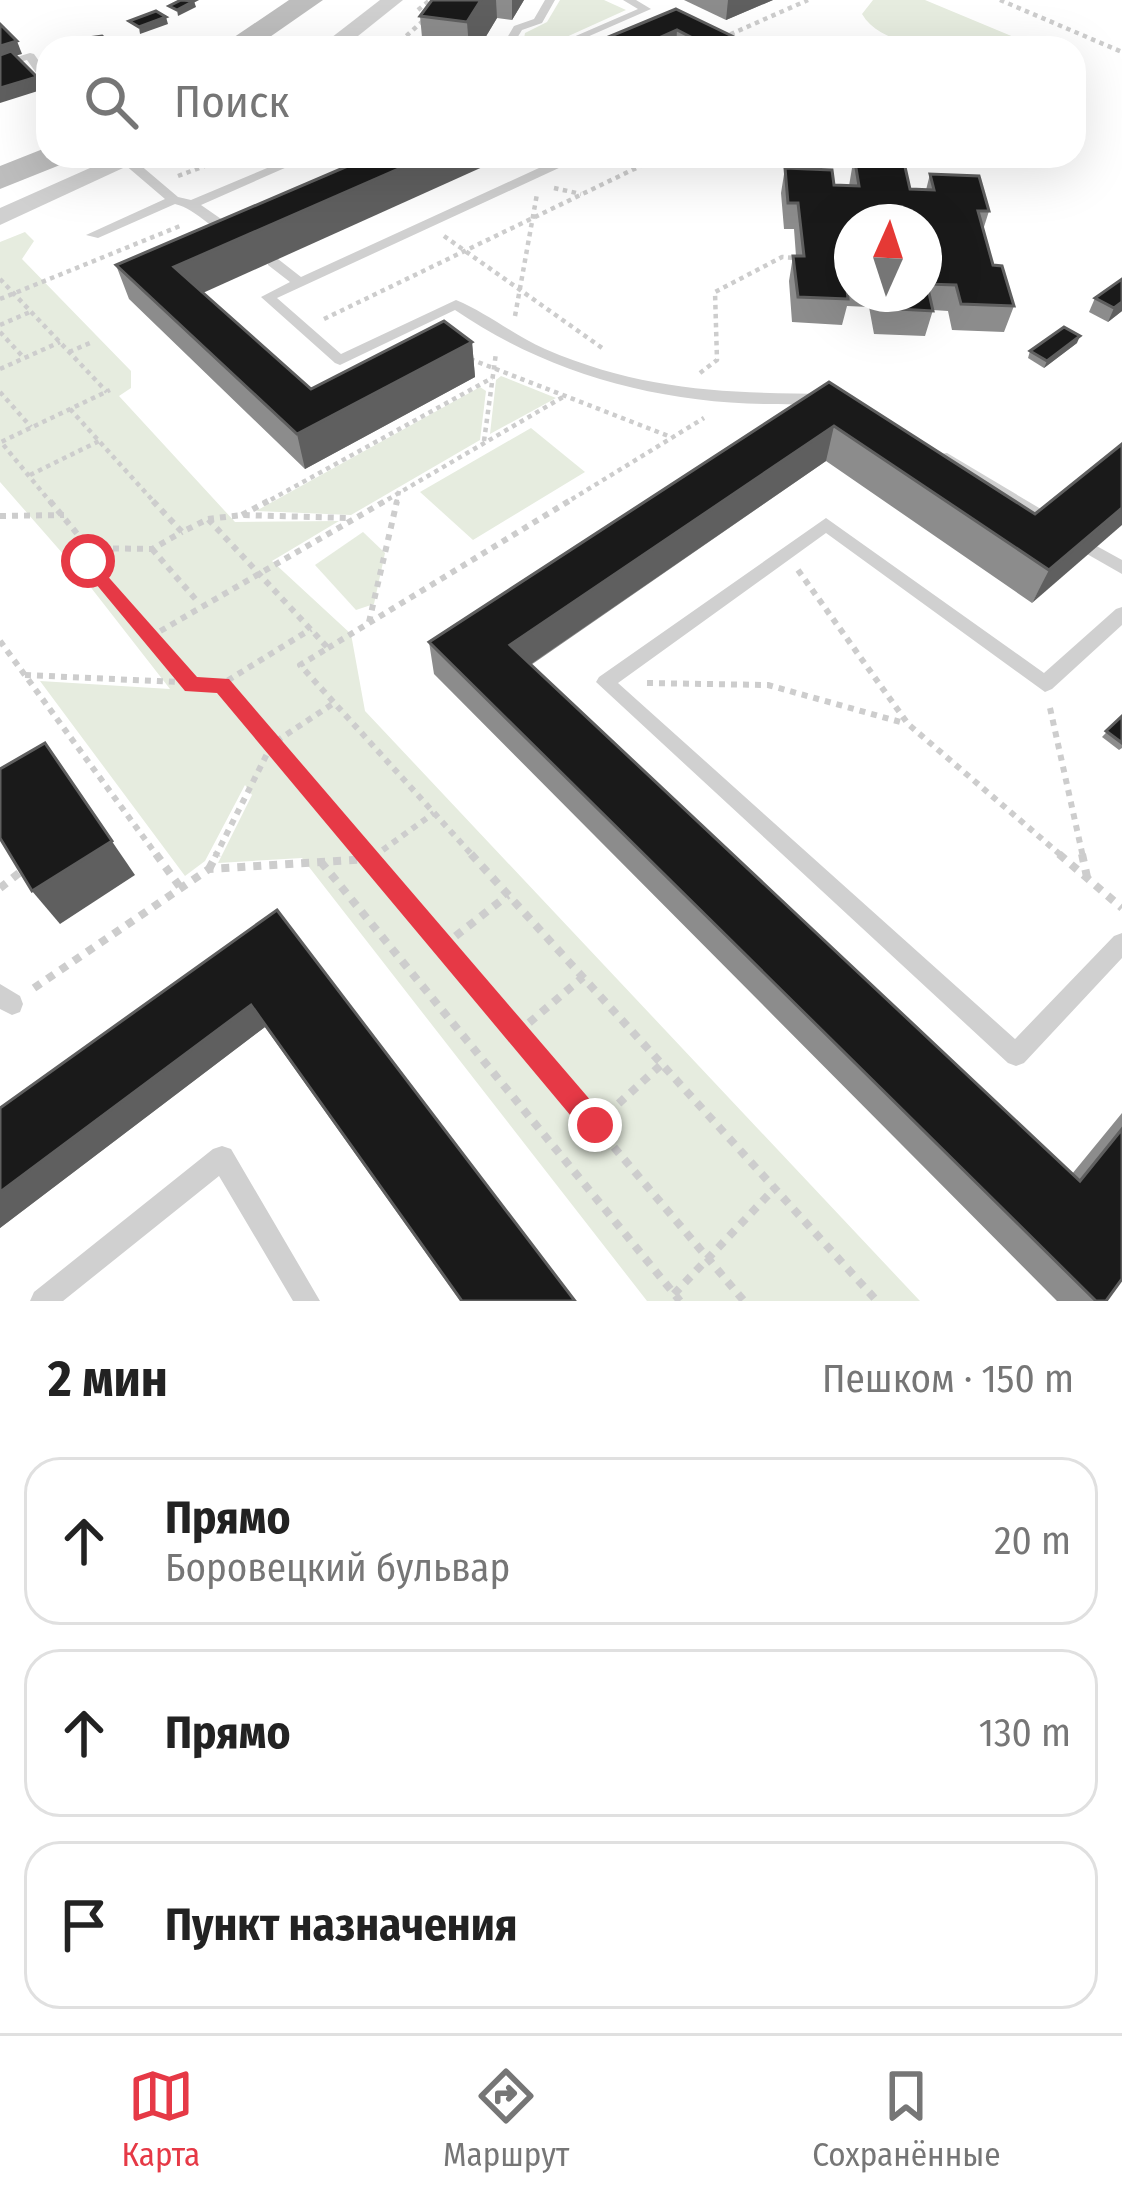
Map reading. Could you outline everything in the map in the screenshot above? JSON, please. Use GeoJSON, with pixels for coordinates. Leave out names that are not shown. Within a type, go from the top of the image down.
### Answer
{"type":"FeatureCollection","features":[{"type":"Feature","properties":{"kind":"main road"},"geometry":{"type":"LineString","coordinates":[[252,36],[309,0]]}},
{"type":"Feature","properties":{"kind":"main road"},"geometry":{"type":"LineString","coordinates":[[282,36],[338,0]]}},
{"type":"Feature","properties":{"kind":"main road"},"geometry":{"type":"LineString","coordinates":[[0,161],[36,145]]}},
{"type":"Feature","properties":{"kind":"main road"},"geometry":{"type":"LineString","coordinates":[[0,178],[36,163]]}},
{"type":"Feature","properties":{"kind":"street"},"geometry":{"type":"LineString","coordinates":[[345,36],[393,0]]}},
{"type":"Feature","properties":{"kind":"street"},"geometry":{"type":"LineString","coordinates":[[0,217],[128,168]]}},
{"type":"Feature","properties":{"kind":"lane"},"geometry":{"type":"LineString","coordinates":[[513,36],[518,28],[538,21],[550,0]]}},
{"type":"Feature","properties":{"kind":"lane"},"geometry":{"type":"LineString","coordinates":[[582,36],[646,9],[628,0]]}},
{"type":"Feature","properties":{"kind":"lane"},"geometry":{"type":"LineString","coordinates":[[0,65],[30,56],[36,65]]}},
{"type":"Feature","properties":{"kind":"lane"},"geometry":{"type":"LineString","coordinates":[[142,168],[174,200],[192,204],[252,245]]}},
{"type":"Feature","properties":{"kind":"lane"},"geometry":{"type":"LineString","coordinates":[[192,204],[278,168]]}},
{"type":"Feature","properties":{"kind":"lane"},"geometry":{"type":"LineString","coordinates":[[548,168],[268,297],[340,360],[456,304],[499,334],[618,379],[692,395],[854,400]]}},
{"type":"Feature","properties":{"kind":"lane"},"geometry":{"type":"LineString","coordinates":[[92,236],[174,200]]}},
{"type":"Feature","properties":{"kind":"lane"},"geometry":{"type":"LineString","coordinates":[[273,262],[299,282]]}},
{"type":"Feature","properties":{"kind":"lane"},"geometry":{"type":"LineString","coordinates":[[932,449],[1050,522]]}},
{"type":"Feature","properties":{"kind":"lane"},"geometry":{"type":"LineString","coordinates":[[1122,614],[1045,684],[826,524],[604,682],[1016,1055],[1122,943]]}},
{"type":"Feature","properties":{"kind":"lane"},"geometry":{"type":"LineString","coordinates":[[1093,550],[1122,568]]}},
{"type":"Feature","properties":{"kind":"lane"},"geometry":{"type":"LineString","coordinates":[[44,1301],[222,1158],[307,1301]]}},
{"type":"Feature","properties":{"kind":"path"},"geometry":{"type":"LineString","coordinates":[[725,36],[808,0]]}},
{"type":"Feature","properties":{"kind":"path"},"geometry":{"type":"LineString","coordinates":[[1000,0],[1084,36]]}},
{"type":"Feature","properties":{"kind":"path"},"geometry":{"type":"LineString","coordinates":[[407,36],[428,16]]}},
{"type":"Feature","properties":{"kind":"path"},"geometry":{"type":"LineString","coordinates":[[1086,37],[1122,52]]}},
{"type":"Feature","properties":{"kind":"path"},"geometry":{"type":"LineString","coordinates":[[147,168],[171,178],[198,168]]}},
{"type":"Feature","properties":{"kind":"path"},"geometry":{"type":"LineString","coordinates":[[304,329],[636,168]]}},
{"type":"Feature","properties":{"kind":"path"},"geometry":{"type":"LineString","coordinates":[[426,224],[605,350],[623,356]]}},
{"type":"Feature","properties":{"kind":"path"},"geometry":{"type":"LineString","coordinates":[[796,258],[782,257],[715,292],[716,360],[698,375],[734,396],[300,665],[877,1301]]}},
{"type":"Feature","properties":{"kind":"path"},"geometry":{"type":"LineString","coordinates":[[0,279],[109,391],[2,442],[89,548],[88,561],[112,592],[192,685]]}},
{"type":"Feature","properties":{"kind":"path"},"geometry":{"type":"LineString","coordinates":[[0,299],[33,285]]}},
{"type":"Feature","properties":{"kind":"path"},"geometry":{"type":"LineString","coordinates":[[24,358],[0,328],[31,312]]}},
{"type":"Feature","properties":{"kind":"path"},"geometry":{"type":"LineString","coordinates":[[409,327],[493,370],[673,437]]}},
{"type":"Feature","properties":{"kind":"path"},"geometry":{"type":"LineString","coordinates":[[0,369],[58,340]]}},
{"type":"Feature","properties":{"kind":"path"},"geometry":{"type":"LineString","coordinates":[[71,354],[90,343]]}},
{"type":"Feature","properties":{"kind":"path"},"geometry":{"type":"LineString","coordinates":[[242,514],[492,377]]}},
{"type":"Feature","properties":{"kind":"path"},"geometry":{"type":"LineString","coordinates":[[0,392],[31,428]]}},
{"type":"Feature","properties":{"kind":"path"},"geometry":{"type":"LineString","coordinates":[[148,635],[563,397]]}},
{"type":"Feature","properties":{"kind":"path"},"geometry":{"type":"LineString","coordinates":[[70,409],[182,532]]}},
{"type":"Feature","properties":{"kind":"path"},"geometry":{"type":"LineString","coordinates":[[30,476],[99,441]]}},
{"type":"Feature","properties":{"kind":"path"},"geometry":{"type":"LineString","coordinates":[[369,622],[399,491]]}},
{"type":"Feature","properties":{"kind":"path"},"geometry":{"type":"LineString","coordinates":[[89,548],[152,549],[208,519],[242,514],[352,518]]}},
{"type":"Feature","properties":{"kind":"path"},"geometry":{"type":"LineString","coordinates":[[0,516],[64,515]]}},
{"type":"Feature","properties":{"kind":"path"},"geometry":{"type":"LineString","coordinates":[[208,519],[328,648]]}},
{"type":"Feature","properties":{"kind":"path"},"geometry":{"type":"LineString","coordinates":[[152,549],[200,604]]}},
{"type":"Feature","properties":{"kind":"path"},"geometry":{"type":"LineString","coordinates":[[786,553],[908,724],[1122,908]]}},
{"type":"Feature","properties":{"kind":"path"},"geometry":{"type":"LineString","coordinates":[[25,675],[222,684],[311,629]]}},
{"type":"Feature","properties":{"kind":"path"},"geometry":{"type":"LineString","coordinates":[[0,641],[180,887]]}},
{"type":"Feature","properties":{"kind":"path"},"geometry":{"type":"LineString","coordinates":[[604,682],[768,685],[908,724]]}},
{"type":"Feature","properties":{"kind":"path"},"geometry":{"type":"LineString","coordinates":[[222,684],[744,1301]]}},
{"type":"Feature","properties":{"kind":"path"},"geometry":{"type":"LineString","coordinates":[[1045,684],[1088,880]]}},
{"type":"Feature","properties":{"kind":"path"},"geometry":{"type":"LineString","coordinates":[[209,869],[272,744],[334,703]]}},
{"type":"Feature","properties":{"kind":"path"},"geometry":{"type":"LineString","coordinates":[[6,1000],[209,869],[370,859],[434,813]]}},
{"type":"Feature","properties":{"kind":"path"},"geometry":{"type":"LineString","coordinates":[[321,862],[677,1298],[775,1188]]}},
{"type":"Feature","properties":{"kind":"path"},"geometry":{"type":"LineString","coordinates":[[0,888],[26,868]]}},
{"type":"Feature","properties":{"kind":"path"},"geometry":{"type":"LineString","coordinates":[[443,946],[508,895]]}},
{"type":"Feature","properties":{"kind":"path"},"geometry":{"type":"LineString","coordinates":[[517,1034],[583,977]]}},
{"type":"Feature","properties":{"kind":"path"},"geometry":{"type":"LineString","coordinates":[[595,1125],[662,1064]]}},
{"type":"Feature","properties":{"kind":"path"},"geometry":{"type":"LineString","coordinates":[[856,1301],[866,1289]]}},
{"type":"Feature","properties":{"kind":"shaded area"},"geometry":{"type":"Polygon","coordinates":[[[560,0],[604,0],[626,10],[569,36],[524,36],[547,22],[560,0]]]}},
{"type":"Feature","properties":{"kind":"shaded area"},"geometry":{"type":"Polygon","coordinates":[[[873,0],[925,0],[1011,36],[889,36],[862,14],[873,0]]]}},
{"type":"Feature","properties":{"kind":"shaded area"},"geometry":{"type":"Polygon","coordinates":[[[25,232],[34,241],[22,259],[131,371],[131,388],[119,396],[235,522],[339,521],[272,561],[351,634],[365,711],[920,1301],[647,1301],[302,858],[218,863],[252,795],[245,785],[205,861],[185,876],[40,681],[170,689],[78,571],[0,482],[0,242],[25,232]]]}},
{"type":"Feature","properties":{"kind":"shaded area"},"geometry":{"type":"Polygon","coordinates":[[[501,376],[556,398],[490,434],[496,380],[501,376]]]}},
{"type":"Feature","properties":{"kind":"shaded area"},"geometry":{"type":"Polygon","coordinates":[[[480,387],[486,391],[480,440],[351,515],[256,511],[480,387]]]}},
{"type":"Feature","properties":{"kind":"shaded area"},"geometry":{"type":"Polygon","coordinates":[[[531,428],[585,472],[473,540],[420,492],[531,428]]]}},
{"type":"Feature","properties":{"kind":"shaded area"},"geometry":{"type":"Polygon","coordinates":[[[363,532],[385,553],[374,604],[356,610],[315,565],[363,532]]]}},
{"type":"Feature","properties":{"kind":"building"},"geometry":{"type":"Polygon","coordinates":[[[432,0],[481,0],[467,22],[420,16],[432,0]]]}},
{"type":"Feature","properties":{"kind":"building"},"geometry":{"type":"Polygon","coordinates":[[[194,1],[177,10],[169,6],[194,1]]]}},
{"type":"Feature","properties":{"kind":"building"},"geometry":{"type":"Polygon","coordinates":[[[676,9],[732,36],[689,36],[677,30],[663,36],[611,36],[676,9]]]}},
{"type":"Feature","properties":{"kind":"building"},"geometry":{"type":"Polygon","coordinates":[[[156,11],[166,17],[139,27],[129,21],[156,11]]]}},
{"type":"Feature","properties":{"kind":"building"},"geometry":{"type":"Polygon","coordinates":[[[0,24],[17,41],[0,46],[0,24]]]}},
{"type":"Feature","properties":{"kind":"building"},"geometry":{"type":"Polygon","coordinates":[[[11,51],[36,77],[0,88],[0,55],[11,51]]]}},
{"type":"Feature","properties":{"kind":"building"},"geometry":{"type":"Polygon","coordinates":[[[343,168],[401,168],[174,267],[311,389],[444,321],[472,342],[297,434],[116,265],[343,168]]]}},
{"type":"Feature","properties":{"kind":"building"},"geometry":{"type":"Polygon","coordinates":[[[785,168],[832,170],[834,185],[859,186],[856,168],[905,168],[910,189],[934,190],[930,174],[979,176],[989,211],[978,211],[993,265],[1002,266],[1014,306],[961,304],[956,285],[942,285],[942,204],[834,204],[834,298],[798,297],[793,256],[804,256],[798,203],[788,203],[785,168]]]}},
{"type":"Feature","properties":{"kind":"building"},"geometry":{"type":"Polygon","coordinates":[[[1122,279],[1122,302],[1114,308],[1095,298],[1122,279]]]}},
{"type":"Feature","properties":{"kind":"building"},"geometry":{"type":"Polygon","coordinates":[[[1064,327],[1080,336],[1047,361],[1030,351],[1064,327]]]}},
{"type":"Feature","properties":{"kind":"building"},"geometry":{"type":"Polygon","coordinates":[[[829,382],[1035,514],[1122,444],[1122,508],[1049,570],[834,426],[510,645],[1080,1181],[1122,1129],[1122,1279],[1106,1301],[1096,1301],[429,642],[829,382]]]}},
{"type":"Feature","properties":{"kind":"building"},"geometry":{"type":"Polygon","coordinates":[[[1122,716],[1122,743],[1106,731],[1122,716]]]}},
{"type":"Feature","properties":{"kind":"building"},"geometry":{"type":"Polygon","coordinates":[[[45,743],[112,841],[32,891],[0,838],[0,769],[45,743]]]}},
{"type":"Feature","properties":{"kind":"building"},"geometry":{"type":"Polygon","coordinates":[[[277,910],[575,1301],[462,1301],[251,1005],[0,1192],[0,1108],[277,910]]]}},
{"type":"Feature","properties":{"kind":"route"},"geometry":{"type":"LineString","coordinates":[[88,561],[192,685],[222,684],[595,1125]]}}]}
